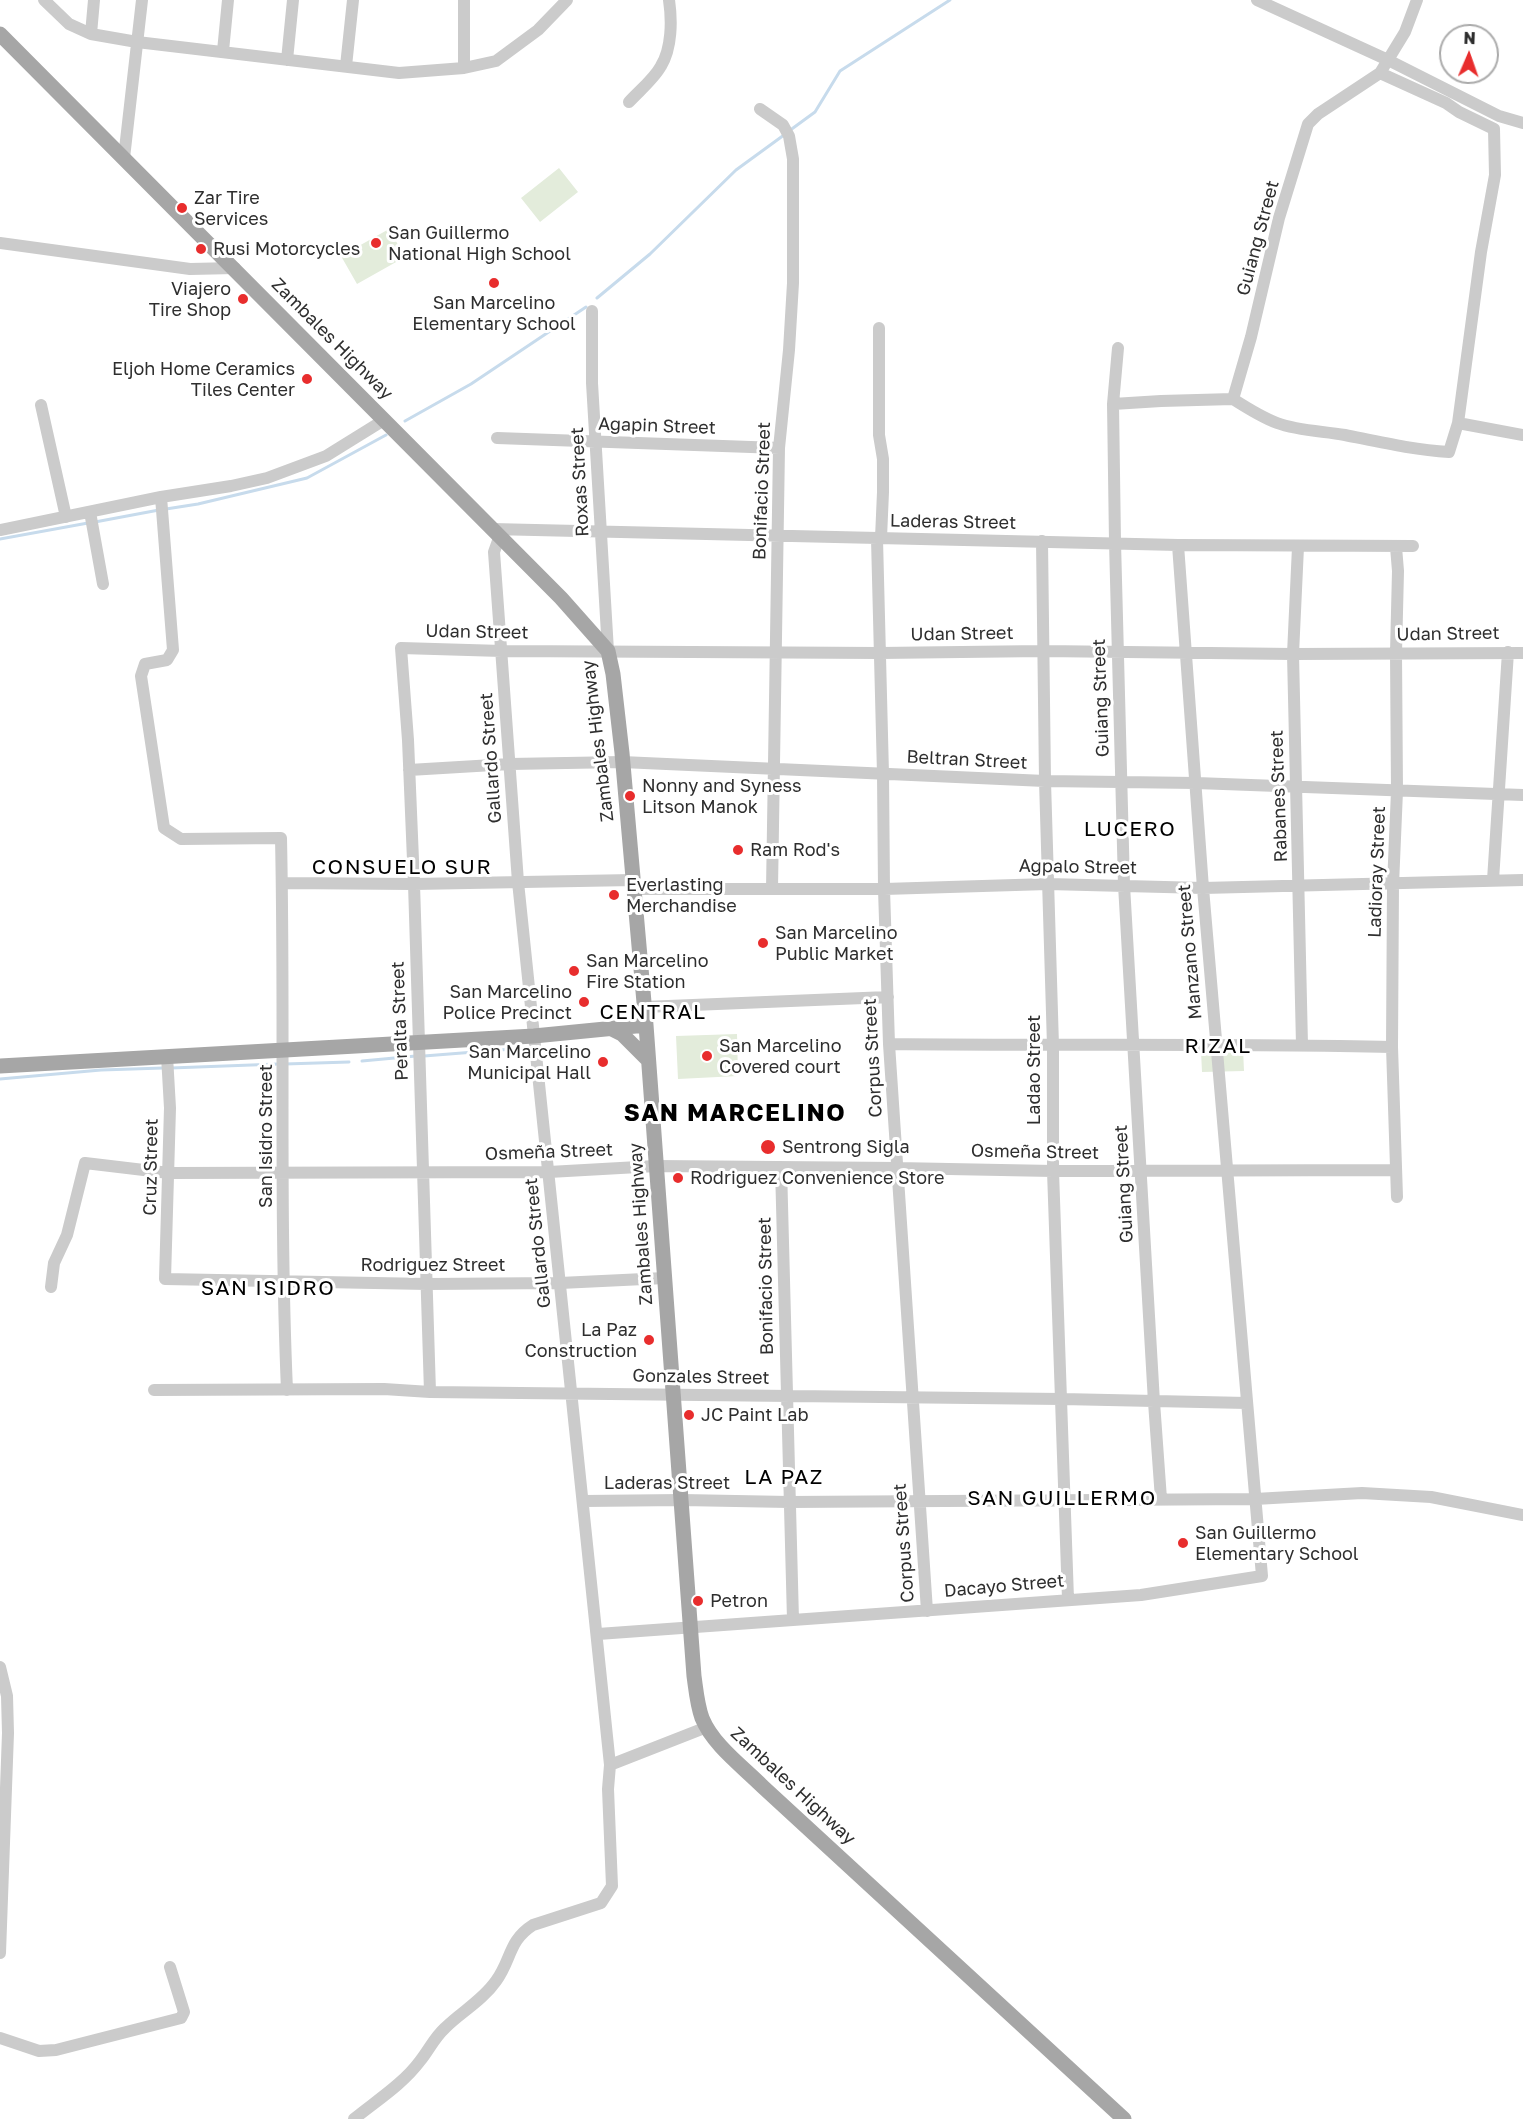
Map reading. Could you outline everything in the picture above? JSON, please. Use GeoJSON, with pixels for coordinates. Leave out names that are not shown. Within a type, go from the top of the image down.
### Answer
{"type":"FeatureCollection","features":[{"type":"Feature","properties":{"kind":"main road","name":"Zambales Highway"},"geometry":{"type":"LineString","coordinates":[[0,34],[568,606],[608,651],[613,674],[622,762],[646,1025],[697,1699],[713,1737],[762,1786],[1124,2119]]}},
{"type":"Feature","properties":{"kind":"main road"},"geometry":{"type":"LineString","coordinates":[[0,1066],[534,1036],[646,1025]]}},
{"type":"Feature","properties":{"kind":"main road"},"geometry":{"type":"LineString","coordinates":[[612,1029],[622,1034],[648,1060]]}},
{"type":"Feature","properties":{"kind":"street"},"geometry":{"type":"LineString","coordinates":[[44,0],[69,24],[91,34],[137,42],[399,73],[464,68],[496,62],[538,30],[567,0]]}},
{"type":"Feature","properties":{"kind":"street"},"geometry":{"type":"LineString","coordinates":[[91,34],[94,0]]}},
{"type":"Feature","properties":{"kind":"street"},"geometry":{"type":"LineString","coordinates":[[124,158],[142,0]]}},
{"type":"Feature","properties":{"kind":"street"},"geometry":{"type":"LineString","coordinates":[[223,51],[228,0]]}},
{"type":"Feature","properties":{"kind":"street"},"geometry":{"type":"LineString","coordinates":[[287,60],[292,0]]}},
{"type":"Feature","properties":{"kind":"street"},"geometry":{"type":"LineString","coordinates":[[346,66],[353,0]]}},
{"type":"Feature","properties":{"kind":"street"},"geometry":{"type":"LineString","coordinates":[[464,0],[464,68]]}},
{"type":"Feature","properties":{"kind":"street"},"geometry":{"type":"LineString","coordinates":[[629,102],[661,66],[669,43],[671,14],[669,0]]}},
{"type":"Feature","properties":{"kind":"street"},"geometry":{"type":"LineString","coordinates":[[1257,0],[1389,60],[1499,116],[1523,123]]}},
{"type":"Feature","properties":{"kind":"street","name":"Guiang Street"},"geometry":{"type":"LineString","coordinates":[[1233,399],[1251,337],[1279,218],[1308,124],[1318,114],[1380,72],[1405,32],[1417,0]]}},
{"type":"Feature","properties":{"kind":"street"},"geometry":{"type":"LineString","coordinates":[[1380,72],[1494,129]]}},
{"type":"Feature","properties":{"kind":"street","name":"Bonifacio Street"},"geometry":{"type":"LineString","coordinates":[[760,109],[783,125],[789,136],[793,159],[793,282],[779,448],[772,889]]}},
{"type":"Feature","properties":{"kind":"street"},"geometry":{"type":"LineString","coordinates":[[1113,404],[1161,400],[1233,399],[1255,413],[1278,423],[1371,442],[1449,452],[1458,423],[1473,306],[1494,175],[1494,129],[1499,116]]}},
{"type":"Feature","properties":{"kind":"street"},"geometry":{"type":"LineString","coordinates":[[0,243],[190,270],[234,268]]}},
{"type":"Feature","properties":{"kind":"street","name":"Roxas Street"},"geometry":{"type":"LineString","coordinates":[[592,311],[592,383],[608,651]]}},
{"type":"Feature","properties":{"kind":"street","name":"Corpus Street"},"geometry":{"type":"LineString","coordinates":[[879,328],[879,435],[883,459],[879,538],[880,653],[889,1044],[927,1611]]}},
{"type":"Feature","properties":{"kind":"street","name":"Guiang Street"},"geometry":{"type":"LineString","coordinates":[[1118,348],[1113,404],[1125,885],[1161,1499]]}},
{"type":"Feature","properties":{"kind":"street"},"geometry":{"type":"LineString","coordinates":[[41,405],[66,517]]}},
{"type":"Feature","properties":{"kind":"street"},"geometry":{"type":"LineString","coordinates":[[0,530],[66,517],[92,520],[267,478],[326,456],[384,420]]}},
{"type":"Feature","properties":{"kind":"street"},"geometry":{"type":"LineString","coordinates":[[1458,423],[1523,435]]}},
{"type":"Feature","properties":{"kind":"street","name":"Agapin Street"},"geometry":{"type":"LineString","coordinates":[[497,438],[779,448]]}},
{"type":"Feature","properties":{"kind":"street","name":"San Isidro Street"},"geometry":{"type":"LineString","coordinates":[[162,504],[173,650],[167,660],[145,664],[141,676],[164,828],[182,839],[281,838],[284,1051],[282,1281],[287,1390]]}},
{"type":"Feature","properties":{"kind":"street"},"geometry":{"type":"LineString","coordinates":[[92,520],[103,584]]}},
{"type":"Feature","properties":{"kind":"street","name":"Laderas Street"},"geometry":{"type":"LineString","coordinates":[[496,534],[601,531],[1178,545],[1413,546]]}},
{"type":"Feature","properties":{"kind":"street","name":"Gallardo Street"},"geometry":{"type":"LineString","coordinates":[[354,2119],[402,2080],[420,2062],[433,2041],[446,2027],[470,2009],[496,1982],[517,1938],[524,1931],[533,1925],[601,1903],[612,1886],[608,1790],[610,1765],[518,882],[494,552],[496,534]]}},
{"type":"Feature","properties":{"kind":"street","name":"Ladao Street"},"geometry":{"type":"LineString","coordinates":[[1042,541],[1045,782],[1053,1046],[1053,1171],[1068,1599]]}},
{"type":"Feature","properties":{"kind":"street","name":"Manzano Street"},"geometry":{"type":"LineString","coordinates":[[1178,545],[1203,888],[1255,1499]]}},
{"type":"Feature","properties":{"kind":"street","name":"Rabanes Street"},"geometry":{"type":"LineString","coordinates":[[1298,547],[1293,654],[1302,1045]]}},
{"type":"Feature","properties":{"kind":"street","name":"Ladioray Street"},"geometry":{"type":"LineString","coordinates":[[1396,547],[1398,571],[1397,791],[1393,885],[1392,1047],[1398,1197]]}},
{"type":"Feature","properties":{"kind":"street","name":"Udan Street"},"geometry":{"type":"LineString","coordinates":[[401,648],[502,651],[880,653],[1043,651],[1293,654],[1523,653]]}},
{"type":"Feature","properties":{"kind":"street","name":"Peralta Street"},"geometry":{"type":"LineString","coordinates":[[401,648],[414,884],[430,1392]]}},
{"type":"Feature","properties":{"kind":"street"},"geometry":{"type":"LineString","coordinates":[[1493,880],[1508,652]]}},
{"type":"Feature","properties":{"kind":"street","name":"Beltran Street"},"geometry":{"type":"LineString","coordinates":[[409,770],[510,764],[622,762],[1045,782],[1196,783],[1523,795]]}},
{"type":"Feature","properties":{"kind":"street","name":"Agpalo Street"},"geometry":{"type":"LineString","coordinates":[[282,883],[518,882],[772,889],[884,889],[1048,884],[1203,888],[1523,880]]}},
{"type":"Feature","properties":{"kind":"street"},"geometry":{"type":"LineString","coordinates":[[644,1007],[888,997]]}},
{"type":"Feature","properties":{"kind":"street"},"geometry":{"type":"LineString","coordinates":[[889,1044],[1392,1047]]}},
{"type":"Feature","properties":{"kind":"street","name":"Cruz Street"},"geometry":{"type":"LineString","coordinates":[[165,1279],[170,1173],[167,1056]]}},
{"type":"Feature","properties":{"kind":"street","name":"Osmeña Street"},"geometry":{"type":"LineString","coordinates":[[51,1287],[54,1263],[67,1235],[85,1163],[170,1173],[284,1174],[549,1172],[656,1166],[1053,1171],[1396,1170]]}},
{"type":"Feature","properties":{"kind":"street","name":"Bonifacio Street"},"geometry":{"type":"LineString","coordinates":[[781,1167],[793,1620]]}},
{"type":"Feature","properties":{"kind":"street","name":"Rodriguez Street"},"geometry":{"type":"LineString","coordinates":[[165,1279],[427,1284],[560,1283],[665,1278]]}},
{"type":"Feature","properties":{"kind":"street","name":"Gonzales Street"},"geometry":{"type":"LineString","coordinates":[[154,1390],[384,1389],[430,1392],[1247,1403]]}},
{"type":"Feature","properties":{"kind":"street","name":"Laderas Street"},"geometry":{"type":"LineString","coordinates":[[584,1501],[1255,1499],[1362,1493],[1431,1497],[1523,1515]]}},
{"type":"Feature","properties":{"kind":"street","name":"Dacayo Street"},"geometry":{"type":"LineString","coordinates":[[598,1634],[1141,1595],[1262,1576],[1255,1499]]}},
{"type":"Feature","properties":{"kind":"street"},"geometry":{"type":"LineString","coordinates":[[0,1667],[7,1696],[8,1733],[0,1953]]}},
{"type":"Feature","properties":{"kind":"street"},"geometry":{"type":"LineString","coordinates":[[610,1765],[707,1727]]}},
{"type":"Feature","properties":{"kind":"street"},"geometry":{"type":"LineString","coordinates":[[0,2038],[39,2051],[56,2050],[181,2018],[184,2012],[170,1967]]}},
{"type":"Feature","properties":{"kind":"green space"},"geometry":{"type":"Polygon","coordinates":[[[559,168],[578,192],[540,222],[521,198],[559,168]]]}},
{"type":"Feature","properties":{"kind":"green space"},"geometry":{"type":"Polygon","coordinates":[[[389,229],[405,257],[357,284],[341,256],[389,229]]]}},
{"type":"Feature","properties":{"kind":"green space","name":"San Marcelino Covered court"},"geometry":{"type":"Polygon","coordinates":[[[737,1034],[738,1076],[678,1079],[676,1036],[737,1034]]]}},
{"type":"Feature","properties":{"kind":"green space"},"geometry":{"type":"Polygon","coordinates":[[[1243,1049],[1244,1071],[1202,1072],[1201,1051],[1243,1049]]]}},
{"type":"Feature","properties":{"kind":"waterway"},"geometry":{"type":"LineString","coordinates":[[789,131],[815,112],[840,71],[950,0]]}},
{"type":"Feature","properties":{"kind":"waterway"},"geometry":{"type":"LineString","coordinates":[[597,298],[650,254],[736,170],[784,135]]}},
{"type":"Feature","properties":{"kind":"waterway"},"geometry":{"type":"LineString","coordinates":[[405,421],[471,384],[586,307]]}},
{"type":"Feature","properties":{"kind":"waterway"},"geometry":{"type":"LineString","coordinates":[[166,509],[198,504],[307,478],[386,435]]}},
{"type":"Feature","properties":{"kind":"waterway"},"geometry":{"type":"LineString","coordinates":[[95,522],[159,510]]}},
{"type":"Feature","properties":{"kind":"waterway"},"geometry":{"type":"LineString","coordinates":[[0,539],[88,523]]}},
{"type":"Feature","properties":{"kind":"waterway"},"geometry":{"type":"LineString","coordinates":[[424,1056],[525,1048]]}},
{"type":"Feature","properties":{"kind":"waterway"},"geometry":{"type":"LineString","coordinates":[[362,1061],[416,1056]]}},
{"type":"Feature","properties":{"kind":"waterway"},"geometry":{"type":"LineString","coordinates":[[285,1064],[349,1062]]}},
{"type":"Feature","properties":{"kind":"waterway"},"geometry":{"type":"LineString","coordinates":[[171,1068],[278,1064]]}},
{"type":"Feature","properties":{"kind":"waterway"},"geometry":{"type":"LineString","coordinates":[[0,1079],[101,1070],[163,1068]]}},
{"type":"Feature","properties":{"kind":"place","name":"Zar Tire Services"},"geometry":{"type":"Point","coordinates":[182,208]}},
{"type":"Feature","properties":{"kind":"place","name":"San Guillermo National High School"},"geometry":{"type":"Point","coordinates":[376,243]}},
{"type":"Feature","properties":{"kind":"place","name":"Rusi Motorcycles"},"geometry":{"type":"Point","coordinates":[201,249]}},
{"type":"Feature","properties":{"kind":"place","name":"San Marcelino Elementary School"},"geometry":{"type":"Point","coordinates":[494,283]}},
{"type":"Feature","properties":{"kind":"place","name":"Viajero Tire Shop"},"geometry":{"type":"Point","coordinates":[243,299]}},
{"type":"Feature","properties":{"kind":"place","name":"Eljoh Home Ceramics Tiles Center"},"geometry":{"type":"Point","coordinates":[307,379]}},
{"type":"Feature","properties":{"kind":"place","name":"Nonny and Syness Litson Manok"},"geometry":{"type":"Point","coordinates":[630,796]}},
{"type":"Feature","properties":{"kind":"place","name":"Ram Rod's"},"geometry":{"type":"Point","coordinates":[738,850]}},
{"type":"Feature","properties":{"kind":"place","name":"Everlasting Merchandise"},"geometry":{"type":"Point","coordinates":[614,895]}},
{"type":"Feature","properties":{"kind":"place","name":"San Marcelino Public Market"},"geometry":{"type":"Point","coordinates":[763,943]}},
{"type":"Feature","properties":{"kind":"place","name":"San Marcelino Fire Station"},"geometry":{"type":"Point","coordinates":[574,971]}},
{"type":"Feature","properties":{"kind":"place","name":"San Marcelino Police Precinct"},"geometry":{"type":"Point","coordinates":[584,1002]}},
{"type":"Feature","properties":{"kind":"place","name":"San Marcelino Covered court"},"geometry":{"type":"Point","coordinates":[707,1056]}},
{"type":"Feature","properties":{"kind":"place","name":"San Marcelino Municipal Hall"},"geometry":{"type":"Point","coordinates":[603,1062]}},
{"type":"Feature","properties":{"kind":"place","name":"Sentrong Sigla"},"geometry":{"type":"Point","coordinates":[768,1147]}},
{"type":"Feature","properties":{"kind":"place","name":"Rodriguez Convenience Store"},"geometry":{"type":"Point","coordinates":[678,1178]}},
{"type":"Feature","properties":{"kind":"place","name":"La Paz Construction"},"geometry":{"type":"Point","coordinates":[649,1340]}},
{"type":"Feature","properties":{"kind":"place","name":"JC Paint Lab"},"geometry":{"type":"Point","coordinates":[689,1415]}},
{"type":"Feature","properties":{"kind":"place","name":"San Guillermo Elementary School"},"geometry":{"type":"Point","coordinates":[1183,1543]}},
{"type":"Feature","properties":{"kind":"place","name":"Petron"},"geometry":{"type":"Point","coordinates":[698,1601]}},
{"type":"Feature","properties":{"kind":"district","name":"LUCERO"},"geometry":{"type":"Point","coordinates":[1130,829]}},
{"type":"Feature","properties":{"kind":"district","name":"CONSUELO SUR"},"geometry":{"type":"Point","coordinates":[402,867]}},
{"type":"Feature","properties":{"kind":"district","name":"CENTRAL"},"geometry":{"type":"Point","coordinates":[653,1012]}},
{"type":"Feature","properties":{"kind":"district","name":"RIZAL"},"geometry":{"type":"Point","coordinates":[1218,1046]}},
{"type":"Feature","properties":{"kind":"district","name":"SAN MARCELINO"},"geometry":{"type":"Point","coordinates":[735,1113]}},
{"type":"Feature","properties":{"kind":"district","name":"SAN ISIDRO"},"geometry":{"type":"Point","coordinates":[268,1288]}},
{"type":"Feature","properties":{"kind":"district","name":"LA PAZ"},"geometry":{"type":"Point","coordinates":[784,1477]}},
{"type":"Feature","properties":{"kind":"district","name":"SAN GUILLERMO"},"geometry":{"type":"Point","coordinates":[1062,1498]}}]}
